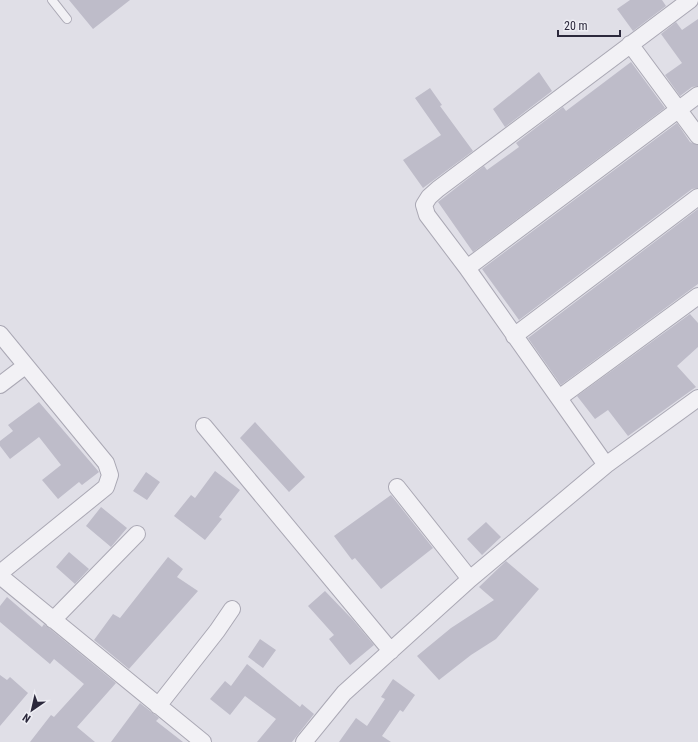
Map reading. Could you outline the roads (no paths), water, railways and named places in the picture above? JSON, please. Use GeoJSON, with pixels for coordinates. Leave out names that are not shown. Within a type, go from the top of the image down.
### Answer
{"type":"FeatureCollection","features":[{"type":"Feature","properties":{"kind":"street"},"geometry":{"type":"LineString","coordinates":[[606,465],[467,268],[427,215],[424,205],[429,197],[690,0]]}},
{"type":"Feature","properties":{"kind":"street"},"geometry":{"type":"LineString","coordinates":[[630,44],[698,136]]}},
{"type":"Feature","properties":{"kind":"street"},"geometry":{"type":"LineString","coordinates":[[467,268],[698,95]]}},
{"type":"Feature","properties":{"kind":"street"},"geometry":{"type":"LineString","coordinates":[[514,336],[698,197]]}},
{"type":"Feature","properties":{"kind":"street"},"geometry":{"type":"LineString","coordinates":[[559,398],[698,296]]}},
{"type":"Feature","properties":{"kind":"street"},"geometry":{"type":"LineString","coordinates":[[0,334],[106,463],[110,475],[106,487],[0,575],[203,742]]}},
{"type":"Feature","properties":{"kind":"street"},"geometry":{"type":"LineString","coordinates":[[0,385],[25,366]]}},
{"type":"Feature","properties":{"kind":"street"},"geometry":{"type":"LineString","coordinates":[[304,742],[344,693],[470,579],[606,465],[698,398]]}},
{"type":"Feature","properties":{"kind":"street"},"geometry":{"type":"LineString","coordinates":[[204,426],[391,652]]}},
{"type":"Feature","properties":{"kind":"street"},"geometry":{"type":"LineString","coordinates":[[397,487],[470,579]]}},
{"type":"Feature","properties":{"kind":"street"},"geometry":{"type":"LineString","coordinates":[[53,620],[137,534]]}},
{"type":"Feature","properties":{"kind":"street"},"geometry":{"type":"LineString","coordinates":[[158,706],[217,631],[232,609]]}},
{"type":"Feature","properties":{"kind":"lane"},"geometry":{"type":"LineString","coordinates":[[52,0],[67,19]]}}]}
